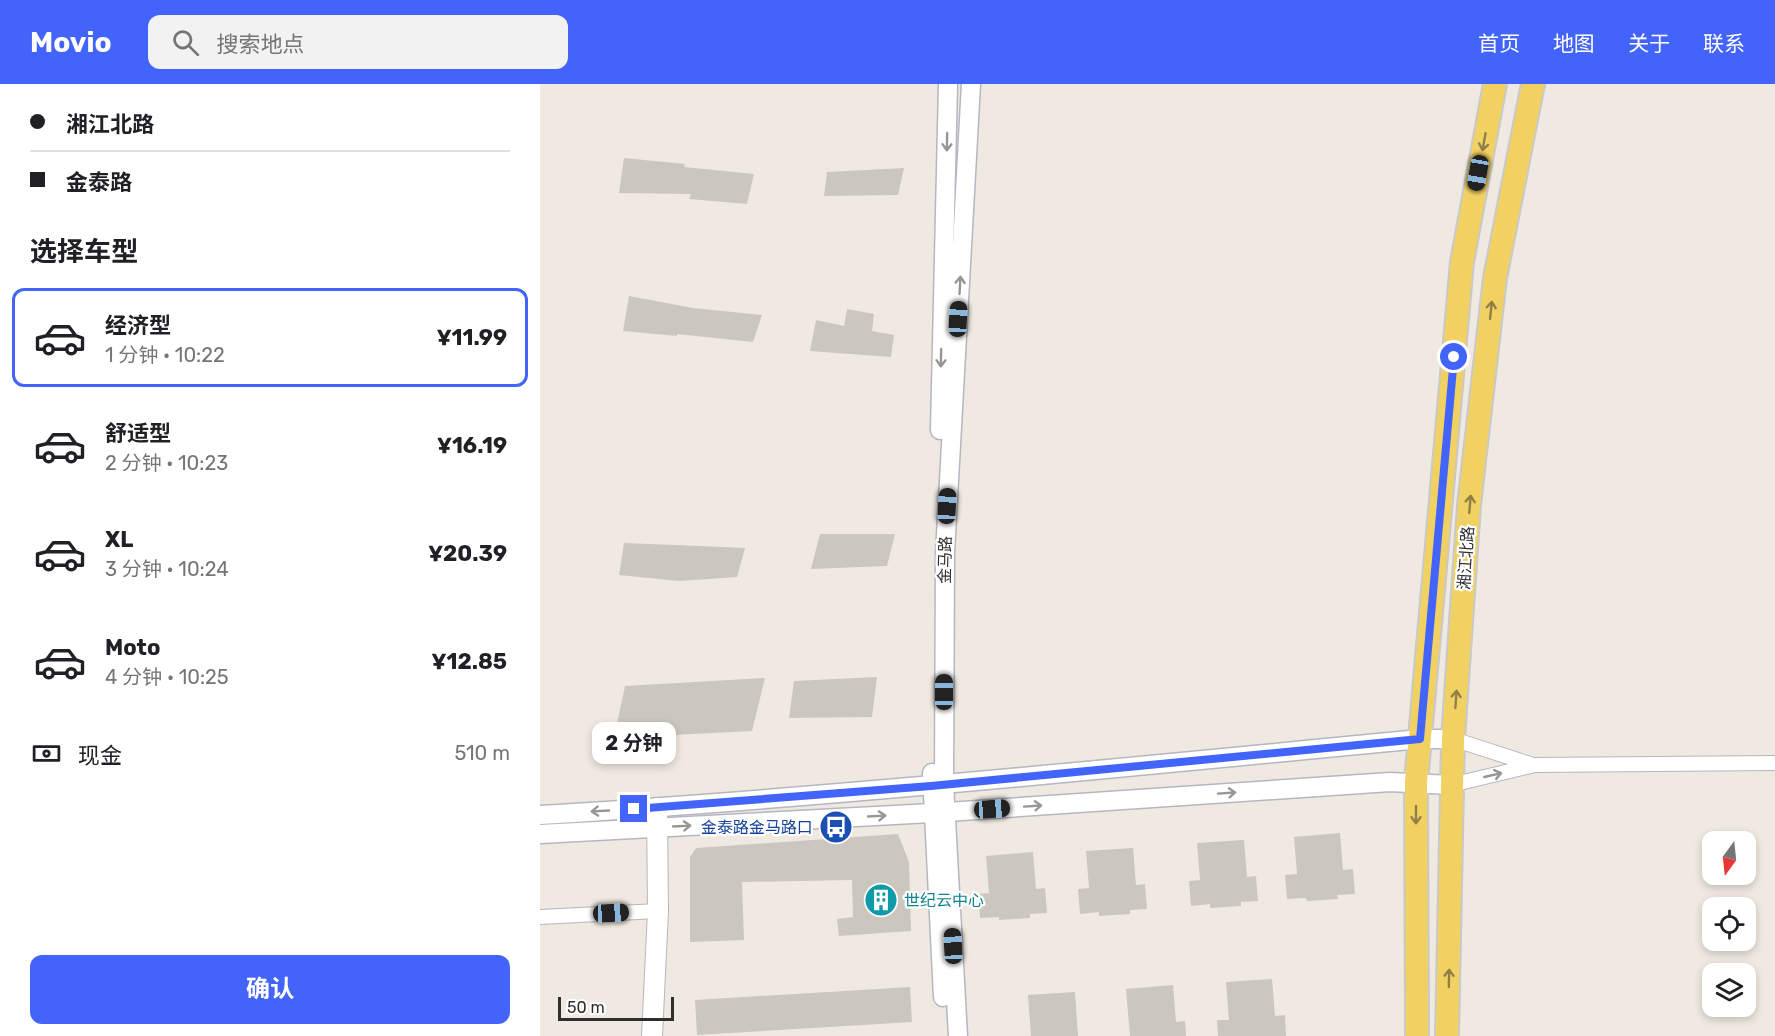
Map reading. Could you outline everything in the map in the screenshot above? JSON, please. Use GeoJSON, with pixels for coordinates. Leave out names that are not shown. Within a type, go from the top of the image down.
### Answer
{"type":"FeatureCollection","features":[{"type":"Feature","properties":{"kind":"main road","name":"湘江北路"},"geometry":{"type":"LineString","coordinates":[[1417,1036],[1416,782],[1462,262],[1495,84]]}},
{"type":"Feature","properties":{"kind":"main road","name":"湘江北路"},"geometry":{"type":"LineString","coordinates":[[1448,1036],[1451,785],[1469,505],[1495,279],[1533,84]]}},
{"type":"Feature","properties":{"kind":"main road"},"geometry":{"type":"LineString","coordinates":[[652,1036],[658,911],[657,818]]}},
{"type":"Feature","properties":{"kind":"street","name":"金马路"},"geometry":{"type":"LineString","coordinates":[[948,84],[937,785],[958,1036]]}},
{"type":"Feature","properties":{"kind":"street","name":"金马路"},"geometry":{"type":"LineString","coordinates":[[937,785],[945,553],[971,84]]}},
{"type":"Feature","properties":{"kind":"street"},"geometry":{"type":"LineString","coordinates":[[540,834],[937,785],[1420,739],[1453,739],[1535,765]]}},
{"type":"Feature","properties":{"kind":"street"},"geometry":{"type":"LineString","coordinates":[[540,815],[657,818],[939,813],[1390,782],[1451,785],[1535,765],[1775,763]]}},
{"type":"Feature","properties":{"kind":"street","name":"金马路"},"geometry":{"type":"LineString","coordinates":[[939,813],[945,1036]]}},
{"type":"Feature","properties":{"kind":"street"},"geometry":{"type":"LineString","coordinates":[[540,917],[658,911]]}},
{"type":"Feature","properties":{"kind":"building"},"geometry":{"type":"Polygon","coordinates":[[[624,158],[754,174],[747,204],[689,199],[691,194],[619,193],[624,158]]]}},
{"type":"Feature","properties":{"kind":"building"},"geometry":{"type":"Polygon","coordinates":[[[904,168],[898,195],[824,196],[827,172],[904,168]]]}},
{"type":"Feature","properties":{"kind":"building"},"geometry":{"type":"Polygon","coordinates":[[[629,296],[693,308],[762,315],[753,342],[623,331],[629,296]]]}},
{"type":"Feature","properties":{"kind":"building"},"geometry":{"type":"Polygon","coordinates":[[[847,309],[874,314],[872,331],[894,335],[891,357],[810,351],[816,320],[844,326],[847,309]]]}},
{"type":"Feature","properties":{"kind":"building"},"geometry":{"type":"Polygon","coordinates":[[[820,534],[895,534],[887,566],[811,569],[820,534]]]}},
{"type":"Feature","properties":{"kind":"building"},"geometry":{"type":"Polygon","coordinates":[[[624,543],[745,548],[737,577],[679,581],[619,575],[624,543]]]}},
{"type":"Feature","properties":{"kind":"building"},"geometry":{"type":"Polygon","coordinates":[[[877,677],[872,717],[789,718],[794,681],[877,677]]]}},
{"type":"Feature","properties":{"kind":"building"},"geometry":{"type":"Polygon","coordinates":[[[765,678],[752,731],[614,738],[625,686],[765,678]]]}},
{"type":"Feature","properties":{"kind":"building"},"geometry":{"type":"Polygon","coordinates":[[[1340,833],[1343,870],[1353,869],[1355,894],[1337,895],[1338,899],[1307,901],[1306,898],[1287,899],[1285,875],[1297,874],[1294,837],[1340,833]]]}},
{"type":"Feature","properties":{"kind":"building","name":"世纪云中心"},"geometry":{"type":"Polygon","coordinates":[[[898,834],[909,862],[911,931],[839,936],[837,919],[853,917],[852,880],[742,882],[744,940],[690,942],[690,857],[696,848],[898,834]]]}},
{"type":"Feature","properties":{"kind":"building"},"geometry":{"type":"Polygon","coordinates":[[[1244,840],[1247,877],[1256,876],[1258,901],[1241,902],[1241,906],[1210,908],[1210,904],[1191,906],[1189,881],[1200,880],[1197,843],[1244,840]]]}},
{"type":"Feature","properties":{"kind":"building"},"geometry":{"type":"Polygon","coordinates":[[[1133,848],[1136,885],[1145,884],[1147,909],[1130,910],[1130,914],[1099,916],[1099,912],[1080,914],[1078,889],[1089,888],[1086,851],[1133,848]]]}},
{"type":"Feature","properties":{"kind":"building"},"geometry":{"type":"Polygon","coordinates":[[[1033,852],[1036,889],[1045,888],[1047,913],[1030,914],[1030,918],[999,920],[999,917],[980,918],[978,894],[989,893],[986,856],[1033,852]]]}},
{"type":"Feature","properties":{"kind":"building"},"geometry":{"type":"Polygon","coordinates":[[[1272,979],[1275,1016],[1285,1015],[1286,1036],[1218,1036],[1217,1020],[1229,1020],[1226,982],[1272,979]]]}},
{"type":"Feature","properties":{"kind":"building"},"geometry":{"type":"Polygon","coordinates":[[[1173,985],[1176,1022],[1185,1021],[1186,1036],[1130,1036],[1126,989],[1173,985]]]}},
{"type":"Feature","properties":{"kind":"building"},"geometry":{"type":"Polygon","coordinates":[[[910,987],[912,1022],[697,1035],[695,1000],[910,987]]]}},
{"type":"Feature","properties":{"kind":"building"},"geometry":{"type":"Polygon","coordinates":[[[1075,992],[1078,1036],[1031,1036],[1028,995],[1075,992]]]}},
{"type":"Feature","properties":{"kind":"place","name":"金泰路金马路口"},"geometry":{"type":"Point","coordinates":[836,827]}},
{"type":"Feature","properties":{"kind":"place","name":"世纪云中心"},"geometry":{"type":"Point","coordinates":[881,900]}},
{"type":"Feature","properties":{"kind":"route"},"geometry":{"type":"LineString","coordinates":[[634,809],[931,786],[1420,739],[1454,357]]}}]}
